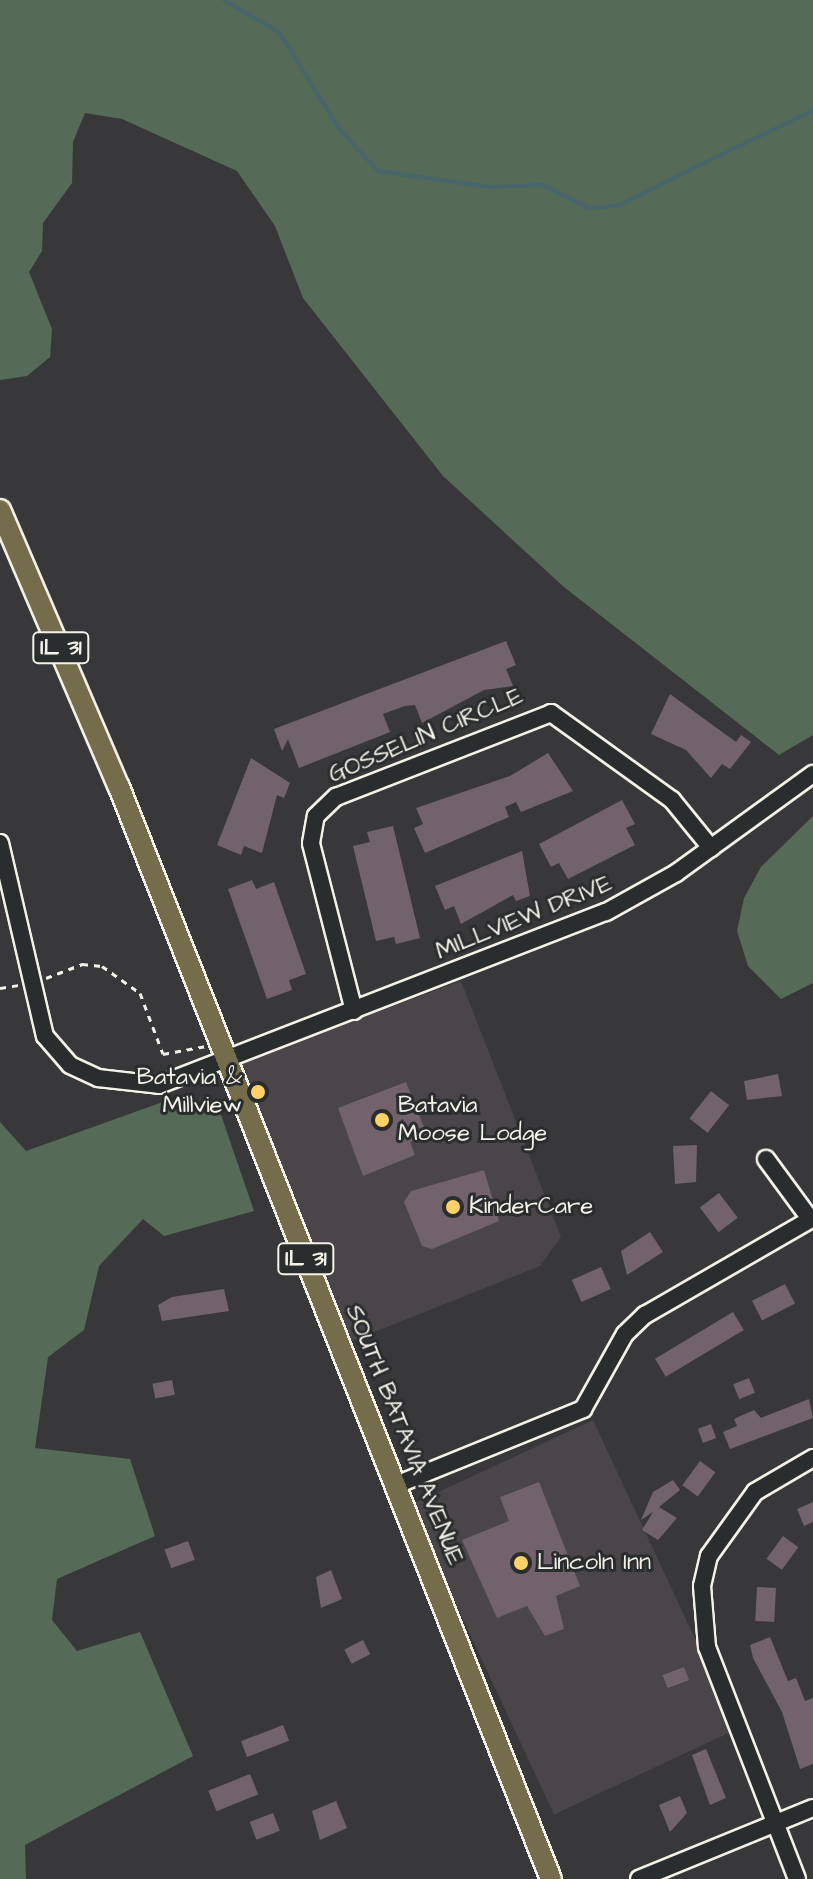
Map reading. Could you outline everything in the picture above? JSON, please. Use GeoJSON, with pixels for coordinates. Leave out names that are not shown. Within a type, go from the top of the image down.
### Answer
{"type":"FeatureCollection","features":[{"type":"Feature","properties":{"kind":"main road","name":"SOUTH BATAVIA AVENUE"},"geometry":{"type":"LineString","coordinates":[[0,510],[119,787],[551,1879]]}},
{"type":"Feature","properties":{"kind":"street","name":"GOSSELIN CIRCLE"},"geometry":{"type":"LineString","coordinates":[[354,1011],[311,843],[316,816],[336,797],[551,713],[672,800],[711,848]]}},
{"type":"Feature","properties":{"kind":"street","name":"MILLVIEW DRIVE"},"geometry":{"type":"LineString","coordinates":[[0,843],[31,984],[55,1050],[98,1078],[159,1085],[606,912],[711,848],[813,774]]}},
{"type":"Feature","properties":{"kind":"street"},"geometry":{"type":"LineString","coordinates":[[396,1485],[583,1409],[625,1334],[645,1315],[812,1218],[766,1159]]}},
{"type":"Feature","properties":{"kind":"street"},"geometry":{"type":"LineString","coordinates":[[797,1879],[707,1647],[702,1586],[709,1556],[755,1492],[813,1458]]}},
{"type":"Feature","properties":{"kind":"street"},"geometry":{"type":"LineString","coordinates":[[639,1879],[813,1808]]}},
{"type":"Feature","properties":{"kind":"path"},"geometry":{"type":"LineString","coordinates":[[0,988],[31,984],[82,964],[102,966],[140,993],[163,1054],[186,1055],[219,1040]]}},
{"type":"Feature","properties":{"kind":"shaded area"},"geometry":{"type":"Polygon","coordinates":[[[461,981],[561,1237],[540,1266],[344,1344],[237,1064],[461,981]]]}},
{"type":"Feature","properties":{"kind":"shaded area"},"geometry":{"type":"Polygon","coordinates":[[[593,1420],[737,1729],[554,1814],[410,1505],[593,1420]]]}},
{"type":"Feature","properties":{"kind":"green space"},"geometry":{"type":"Polygon","coordinates":[[[0,0],[813,0],[813,735],[779,755],[564,587],[443,476],[303,298],[275,226],[237,171],[122,119],[85,113],[73,142],[72,183],[43,223],[42,251],[29,272],[52,329],[50,357],[27,376],[0,380],[0,0]]]}},
{"type":"Feature","properties":{"kind":"green space"},"geometry":{"type":"Polygon","coordinates":[[[813,816],[813,983],[781,999],[748,966],[737,931],[744,898],[761,867],[813,816]]]}},
{"type":"Feature","properties":{"kind":"green space"},"geometry":{"type":"Polygon","coordinates":[[[174,1098],[219,1109],[254,1211],[164,1236],[143,1219],[99,1266],[84,1330],[48,1357],[35,1448],[130,1459],[155,1536],[57,1579],[52,1620],[77,1651],[140,1632],[193,1756],[25,1845],[26,1879],[0,1879],[0,1122],[26,1151],[174,1098]]]}},
{"type":"Feature","properties":{"kind":"building"},"geometry":{"type":"Polygon","coordinates":[[[506,641],[516,665],[506,669],[513,686],[484,690],[422,723],[415,705],[383,714],[390,732],[299,768],[288,739],[282,751],[274,729],[506,641]]]}},
{"type":"Feature","properties":{"kind":"building"},"geometry":{"type":"Polygon","coordinates":[[[670,694],[736,742],[741,735],[751,742],[730,769],[722,764],[711,778],[686,750],[651,734],[670,694]]]}},
{"type":"Feature","properties":{"kind":"building"},"geometry":{"type":"Polygon","coordinates":[[[548,753],[573,791],[521,812],[516,802],[505,807],[509,817],[425,853],[414,828],[423,824],[416,808],[510,776],[548,753]]]}},
{"type":"Feature","properties":{"kind":"building"},"geometry":{"type":"Polygon","coordinates":[[[251,758],[290,783],[284,798],[277,795],[262,853],[244,846],[241,855],[217,845],[251,758]]]}},
{"type":"Feature","properties":{"kind":"building"},"geometry":{"type":"Polygon","coordinates":[[[622,800],[635,824],[626,828],[635,845],[568,879],[559,863],[551,867],[539,844],[622,800]]]}},
{"type":"Feature","properties":{"kind":"building"},"geometry":{"type":"Polygon","coordinates":[[[393,826],[420,938],[396,944],[394,937],[376,941],[353,846],[370,842],[367,832],[393,826]]]}},
{"type":"Feature","properties":{"kind":"building"},"geometry":{"type":"Polygon","coordinates":[[[522,851],[530,896],[516,901],[513,895],[461,924],[454,906],[445,910],[435,886],[522,851]]]}},
{"type":"Feature","properties":{"kind":"building"},"geometry":{"type":"Polygon","coordinates":[[[252,880],[256,889],[274,882],[306,974],[289,980],[292,990],[267,999],[228,889],[252,880]]]}},
{"type":"Feature","properties":{"kind":"building"},"geometry":{"type":"Polygon","coordinates":[[[778,1074],[782,1096],[747,1100],[744,1081],[778,1074]]]}},
{"type":"Feature","properties":{"kind":"building","name":"Batavia Moose Lodge"},"geometry":{"type":"Polygon","coordinates":[[[406,1082],[427,1135],[410,1142],[415,1155],[363,1176],[338,1108],[406,1082]]]}},
{"type":"Feature","properties":{"kind":"building"},"geometry":{"type":"Polygon","coordinates":[[[711,1091],[729,1105],[708,1133],[689,1119],[711,1091]]]}},
{"type":"Feature","properties":{"kind":"building"},"geometry":{"type":"Polygon","coordinates":[[[697,1145],[696,1182],[675,1184],[673,1146],[697,1145]]]}},
{"type":"Feature","properties":{"kind":"building","name":"KinderCare"},"geometry":{"type":"Polygon","coordinates":[[[484,1170],[499,1221],[432,1249],[422,1246],[404,1202],[411,1191],[484,1170]]]}},
{"type":"Feature","properties":{"kind":"building"},"geometry":{"type":"Polygon","coordinates":[[[719,1193],[738,1218],[718,1232],[700,1207],[719,1193]]]}},
{"type":"Feature","properties":{"kind":"building"},"geometry":{"type":"Polygon","coordinates":[[[650,1232],[663,1252],[627,1275],[621,1251],[650,1232]]]}},
{"type":"Feature","properties":{"kind":"building"},"geometry":{"type":"Polygon","coordinates":[[[601,1267],[611,1289],[582,1302],[572,1280],[601,1267]]]}},
{"type":"Feature","properties":{"kind":"building"},"geometry":{"type":"Polygon","coordinates":[[[785,1284],[795,1304],[762,1320],[752,1301],[785,1284]]]}},
{"type":"Feature","properties":{"kind":"building"},"geometry":{"type":"Polygon","coordinates":[[[224,1289],[229,1311],[162,1321],[158,1305],[172,1297],[224,1289]]]}},
{"type":"Feature","properties":{"kind":"building"},"geometry":{"type":"Polygon","coordinates":[[[733,1312],[744,1330],[666,1377],[655,1359],[733,1312]]]}},
{"type":"Feature","properties":{"kind":"building"},"geometry":{"type":"Polygon","coordinates":[[[749,1378],[755,1393],[739,1399],[733,1384],[749,1378]]]}},
{"type":"Feature","properties":{"kind":"building"},"geometry":{"type":"Polygon","coordinates":[[[172,1380],[175,1395],[155,1399],[152,1384],[172,1380]]]}},
{"type":"Feature","properties":{"kind":"building"},"geometry":{"type":"Polygon","coordinates":[[[809,1399],[813,1418],[730,1449],[723,1432],[737,1426],[734,1419],[754,1410],[761,1418],[809,1399]]]}},
{"type":"Feature","properties":{"kind":"building"},"geometry":{"type":"Polygon","coordinates":[[[711,1424],[716,1438],[703,1443],[698,1429],[711,1424]]]}},
{"type":"Feature","properties":{"kind":"building"},"geometry":{"type":"Polygon","coordinates":[[[700,1461],[715,1472],[698,1496],[682,1485],[700,1461]]]}},
{"type":"Feature","properties":{"kind":"building"},"geometry":{"type":"Polygon","coordinates":[[[673,1480],[680,1490],[659,1507],[677,1518],[658,1540],[642,1530],[653,1512],[641,1520],[653,1492],[673,1480]]]}},
{"type":"Feature","properties":{"kind":"building","name":"Lincoln Inn"},"geometry":{"type":"Polygon","coordinates":[[[539,1482],[580,1586],[556,1596],[564,1629],[545,1636],[527,1606],[497,1618],[462,1540],[509,1521],[500,1497],[539,1482]]]}},
{"type":"Feature","properties":{"kind":"building"},"geometry":{"type":"Polygon","coordinates":[[[813,1502],[813,1522],[804,1526],[797,1509],[813,1502]]]}},
{"type":"Feature","properties":{"kind":"building"},"geometry":{"type":"Polygon","coordinates":[[[783,1536],[798,1547],[782,1570],[767,1559],[783,1536]]]}},
{"type":"Feature","properties":{"kind":"building"},"geometry":{"type":"Polygon","coordinates":[[[188,1541],[195,1560],[171,1568],[165,1550],[188,1541]]]}},
{"type":"Feature","properties":{"kind":"building"},"geometry":{"type":"Polygon","coordinates":[[[331,1570],[342,1599],[321,1608],[316,1577],[331,1570]]]}},
{"type":"Feature","properties":{"kind":"building"},"geometry":{"type":"Polygon","coordinates":[[[757,1587],[776,1588],[774,1622],[755,1621],[757,1587]]]}},
{"type":"Feature","properties":{"kind":"building"},"geometry":{"type":"Polygon","coordinates":[[[770,1637],[788,1681],[796,1678],[805,1701],[813,1698],[813,1764],[800,1769],[782,1712],[753,1658],[750,1645],[770,1637]]]}},
{"type":"Feature","properties":{"kind":"building"},"geometry":{"type":"Polygon","coordinates":[[[363,1640],[370,1654],[352,1664],[344,1650],[363,1640]]]}},
{"type":"Feature","properties":{"kind":"building"},"geometry":{"type":"Polygon","coordinates":[[[684,1667],[689,1680],[668,1688],[663,1675],[684,1667]]]}},
{"type":"Feature","properties":{"kind":"building"},"geometry":{"type":"Polygon","coordinates":[[[283,1725],[289,1741],[247,1757],[241,1741],[283,1725]]]}},
{"type":"Feature","properties":{"kind":"building"},"geometry":{"type":"Polygon","coordinates":[[[706,1749],[726,1798],[710,1805],[692,1755],[706,1749]]]}},
{"type":"Feature","properties":{"kind":"building"},"geometry":{"type":"Polygon","coordinates":[[[250,1774],[258,1794],[217,1811],[208,1791],[250,1774]]]}},
{"type":"Feature","properties":{"kind":"building"},"geometry":{"type":"Polygon","coordinates":[[[680,1796],[687,1813],[670,1832],[659,1805],[680,1796]]]}},
{"type":"Feature","properties":{"kind":"building"},"geometry":{"type":"Polygon","coordinates":[[[336,1801],[347,1828],[320,1840],[312,1811],[336,1801]]]}},
{"type":"Feature","properties":{"kind":"building"},"geometry":{"type":"Polygon","coordinates":[[[273,1813],[280,1831],[256,1840],[250,1822],[273,1813]]]}},
{"type":"Feature","properties":{"kind":"waterway"},"geometry":{"type":"LineString","coordinates":[[224,0],[279,32],[340,130],[378,171],[490,187],[543,185],[589,208],[617,206],[813,110]]}},
{"type":"Feature","properties":{"kind":"place","name":"Batavia & Millview"},"geometry":{"type":"Point","coordinates":[258,1092]}},
{"type":"Feature","properties":{"kind":"place","name":"Batavia Moose Lodge"},"geometry":{"type":"Point","coordinates":[382,1120]}},
{"type":"Feature","properties":{"kind":"place","name":"KinderCare"},"geometry":{"type":"Point","coordinates":[453,1207]}},
{"type":"Feature","properties":{"kind":"place","name":"Lincoln Inn"},"geometry":{"type":"Point","coordinates":[521,1563]}}]}
